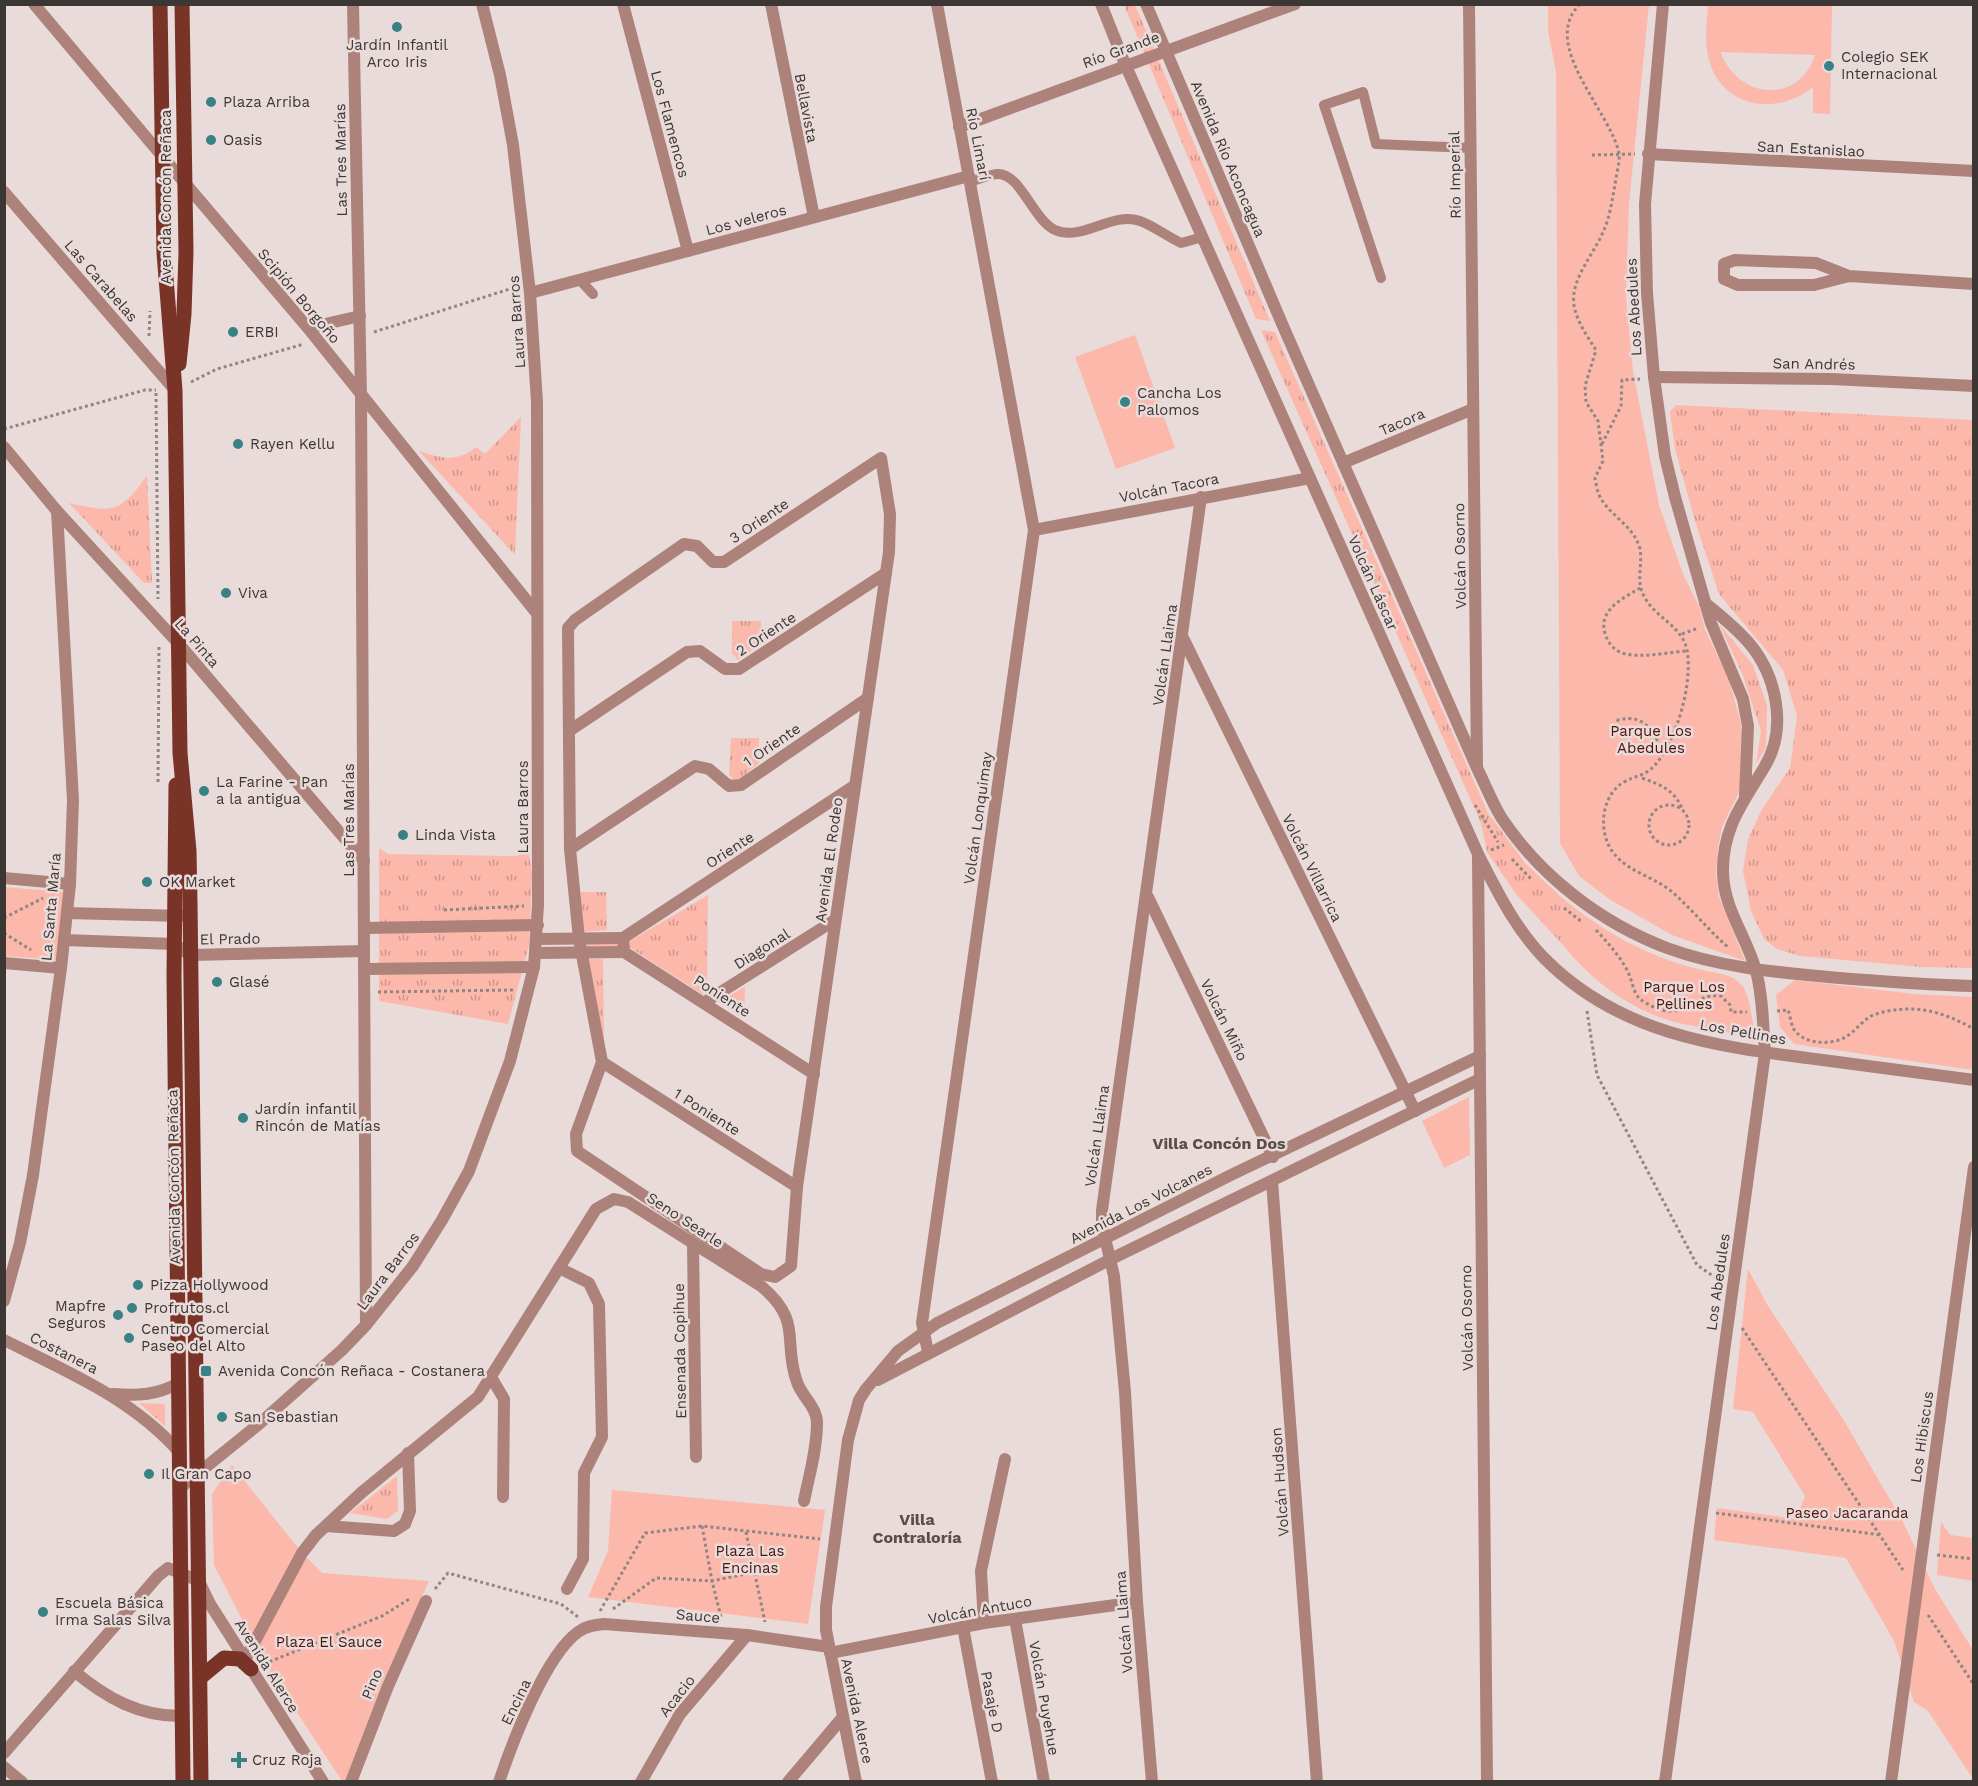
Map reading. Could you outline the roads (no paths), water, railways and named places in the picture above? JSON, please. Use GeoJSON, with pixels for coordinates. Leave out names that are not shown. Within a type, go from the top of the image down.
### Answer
{"type":"FeatureCollection","features":[{"type":"Feature","properties":{"kind":"main road","name":"Avenida Concón Reñaca"},"geometry":{"type":"LineString","coordinates":[[160,4],[164,253],[175,390],[180,753],[189,851],[201,1782]]}},
{"type":"Feature","properties":{"kind":"main road","name":"Avenida Concón Reñaca"},"geometry":{"type":"LineString","coordinates":[[175,390],[184,314],[182,4]]}},
{"type":"Feature","properties":{"kind":"main road","name":"Avenida Concón Reñaca"},"geometry":{"type":"LineString","coordinates":[[180,753],[175,805],[174,944],[183,1782]]}},
{"type":"Feature","properties":{"kind":"main road"},"geometry":{"type":"LineString","coordinates":[[201,1677],[224,1658],[240,1659],[248,1664]]}},
{"type":"Feature","properties":{"kind":"street","name":"Scipión Borgoño"},"geometry":{"type":"LineString","coordinates":[[34,4],[308,328],[535,611]]}},
{"type":"Feature","properties":{"kind":"street","name":"Las Tres Marías"},"geometry":{"type":"LineString","coordinates":[[353,4],[361,395],[366,1325]]}},
{"type":"Feature","properties":{"kind":"street","name":"Laura Barros"},"geometry":{"type":"LineString","coordinates":[[181,1487],[275,1409],[366,1325],[413,1266],[470,1170],[504,1080],[534,967],[538,925],[535,611],[537,402],[530,288],[513,145],[482,4]]}},
{"type":"Feature","properties":{"kind":"street","name":"Los Flamencos"},"geometry":{"type":"LineString","coordinates":[[623,4],[687,251]]}},
{"type":"Feature","properties":{"kind":"street","name":"Bellavista"},"geometry":{"type":"LineString","coordinates":[[771,4],[814,217]]}},
{"type":"Feature","properties":{"kind":"street","name":"Río Limarí"},"geometry":{"type":"LineString","coordinates":[[937,4],[991,290]]}},
{"type":"Feature","properties":{"kind":"street"},"geometry":{"type":"LineString","coordinates":[[1101,4],[1125,64],[1203,237]]}},
{"type":"Feature","properties":{"kind":"street","name":"Avenida Río Aconcagua"},"geometry":{"type":"LineString","coordinates":[[1146,4],[1283,326]]}},
{"type":"Feature","properties":{"kind":"street","name":"Río Grande"},"geometry":{"type":"LineString","coordinates":[[959,127],[1125,64],[1295,4]]}},
{"type":"Feature","properties":{"kind":"street","name":"Río Imperial"},"geometry":{"type":"LineString","coordinates":[[1468,4],[1473,344]]}},
{"type":"Feature","properties":{"kind":"street","name":"Los Abedules"},"geometry":{"type":"LineString","coordinates":[[1663,4],[1645,204],[1647,292],[1654,377],[1665,456],[1705,603],[1743,699],[1748,726],[1744,796]]}},
{"type":"Feature","properties":{"kind":"street","name":"San Estanislao"},"geometry":{"type":"LineString","coordinates":[[1648,154],[1974,171]]}},
{"type":"Feature","properties":{"kind":"street","name":"Los veleros"},"geometry":{"type":"LineString","coordinates":[[530,288],[580,280],[814,217],[970,179]]}},
{"type":"Feature","properties":{"kind":"street","name":"Las Carabelas"},"geometry":{"type":"LineString","coordinates":[[4,192],[175,390]]}},
{"type":"Feature","properties":{"kind":"street","name":"Volcán Láscar"},"geometry":{"type":"LineString","coordinates":[[1203,237],[1478,854]]}},
{"type":"Feature","properties":{"kind":"street"},"geometry":{"type":"LineString","coordinates":[[1849,276],[1814,285],[1738,285],[1724,279],[1722,269],[1724,264],[1735,260],[1815,263],[1849,276],[1974,284]]}},
{"type":"Feature","properties":{"kind":"street","name":"Volcán Lonquimay"},"geometry":{"type":"LineString","coordinates":[[928,1352],[922,1332],[1034,530],[991,290]]}},
{"type":"Feature","properties":{"kind":"street"},"geometry":{"type":"LineString","coordinates":[[308,328],[360,316]]}},
{"type":"Feature","properties":{"kind":"street","name":"Volcán Láscar"},"geometry":{"type":"LineString","coordinates":[[1283,326],[1477,768]]}},
{"type":"Feature","properties":{"kind":"street","name":"Volcán Osorno"},"geometry":{"type":"LineString","coordinates":[[1473,344],[1477,768]]}},
{"type":"Feature","properties":{"kind":"street","name":"San Andrés"},"geometry":{"type":"LineString","coordinates":[[1654,377],[1832,379],[1974,386]]}},
{"type":"Feature","properties":{"kind":"street","name":"Tacora"},"geometry":{"type":"LineString","coordinates":[[1343,463],[1473,409]]}},
{"type":"Feature","properties":{"kind":"street","name":"La Pinta"},"geometry":{"type":"LineString","coordinates":[[4,447],[57,512],[178,643],[364,861]]}},
{"type":"Feature","properties":{"kind":"street","name":"Avenida El Rodeo"},"geometry":{"type":"LineString","coordinates":[[602,1062],[576,1134],[577,1151],[761,1274],[775,1277],[791,1266],[797,1187],[886,573],[890,514],[881,458]]}},
{"type":"Feature","properties":{"kind":"street","name":"3 Oriente"},"geometry":{"type":"LineString","coordinates":[[569,731],[568,628],[575,620],[684,544],[697,546],[713,562],[724,562],[881,458]]}},
{"type":"Feature","properties":{"kind":"street","name":"Volcán Tacora"},"geometry":{"type":"LineString","coordinates":[[1034,530],[1310,478]]}},
{"type":"Feature","properties":{"kind":"street","name":"Volcán Llaima"},"geometry":{"type":"LineString","coordinates":[[1152,1782],[1137,1602],[1125,1392],[1111,1259],[1102,1225],[1102,1210],[1202,497]]}},
{"type":"Feature","properties":{"kind":"street","name":"La Santa María"},"geometry":{"type":"LineString","coordinates":[[4,1301],[20,1244],[33,1175],[70,884],[73,800],[57,512]]}},
{"type":"Feature","properties":{"kind":"street","name":"2 Oriente"},"geometry":{"type":"LineString","coordinates":[[569,731],[687,652],[700,651],[725,669],[739,669],[886,573]]}},
{"type":"Feature","properties":{"kind":"street","name":"Los Abedules"},"geometry":{"type":"LineString","coordinates":[[1665,1782],[1765,1053],[1756,970],[1725,896],[1724,849],[1729,829],[1744,796],[1767,764],[1778,721],[1776,699],[1757,654],[1748,641],[1705,603]]}},
{"type":"Feature","properties":{"kind":"street","name":"Volcán Villarrica"},"geometry":{"type":"LineString","coordinates":[[1183,637],[1415,1111]]}},
{"type":"Feature","properties":{"kind":"street","name":"1 Oriente"},"geometry":{"type":"LineString","coordinates":[[570,849],[695,766],[710,769],[729,786],[741,785],[868,698]]}},
{"type":"Feature","properties":{"kind":"street"},"geometry":{"type":"LineString","coordinates":[[569,731],[570,849],[579,939],[602,1062]]}},
{"type":"Feature","properties":{"kind":"street"},"geometry":{"type":"LineString","coordinates":[[1477,768],[1501,816],[1556,880],[1604,917],[1667,948],[1756,970],[1911,984],[1974,986]]}},
{"type":"Feature","properties":{"kind":"street","name":"Oriente"},"geometry":{"type":"LineString","coordinates":[[623,938],[854,786]]}},
{"type":"Feature","properties":{"kind":"street","name":"Volcán Osorno"},"geometry":{"type":"LineString","coordinates":[[1478,854],[1487,1782]]}},
{"type":"Feature","properties":{"kind":"street","name":"Los Pellines"},"geometry":{"type":"LineString","coordinates":[[1478,854],[1510,914],[1543,957],[1584,992],[1620,1014],[1650,1027],[1698,1040],[1765,1053],[1974,1080]]}},
{"type":"Feature","properties":{"kind":"street"},"geometry":{"type":"LineString","coordinates":[[4,879],[70,884]]}},
{"type":"Feature","properties":{"kind":"street","name":"Volcán Miño"},"geometry":{"type":"LineString","coordinates":[[1147,896],[1273,1157]]}},
{"type":"Feature","properties":{"kind":"street","name":"El Prado"},"geometry":{"type":"LineString","coordinates":[[67,913],[190,916]]}},
{"type":"Feature","properties":{"kind":"street","name":"Diagonal"},"geometry":{"type":"LineString","coordinates":[[705,1002],[836,920]]}},
{"type":"Feature","properties":{"kind":"street"},"geometry":{"type":"LineString","coordinates":[[364,928],[538,925]]}},
{"type":"Feature","properties":{"kind":"street"},"geometry":{"type":"LineString","coordinates":[[536,953],[624,952],[623,938],[537,939]]}},
{"type":"Feature","properties":{"kind":"street"},"geometry":{"type":"LineString","coordinates":[[64,940],[174,944]]}},
{"type":"Feature","properties":{"kind":"street","name":"El Prado"},"geometry":{"type":"LineString","coordinates":[[174,944],[190,955],[364,951]]}},
{"type":"Feature","properties":{"kind":"street","name":"Poniente"},"geometry":{"type":"LineString","coordinates":[[624,952],[814,1074]]}},
{"type":"Feature","properties":{"kind":"street"},"geometry":{"type":"LineString","coordinates":[[4,963],[61,968]]}},
{"type":"Feature","properties":{"kind":"street"},"geometry":{"type":"LineString","coordinates":[[365,969],[534,967]]}},
{"type":"Feature","properties":{"kind":"street","name":"Avenida Los Volcanes"},"geometry":{"type":"LineString","coordinates":[[830,1650],[826,1607],[852,1420],[866,1389],[898,1351],[922,1332],[1480,1056]]}},
{"type":"Feature","properties":{"kind":"street","name":"1 Poniente"},"geometry":{"type":"LineString","coordinates":[[602,1062],[797,1187]]}},
{"type":"Feature","properties":{"kind":"street"},"geometry":{"type":"LineString","coordinates":[[866,1389],[886,1374],[1111,1259],[1480,1079]]}},
{"type":"Feature","properties":{"kind":"street","name":"Los Hibiscus"},"geometry":{"type":"LineString","coordinates":[[1891,1782],[1914,1593],[1974,1167]]}},
{"type":"Feature","properties":{"kind":"street","name":"Volcán Hudson"},"geometry":{"type":"LineString","coordinates":[[1272,1181],[1317,1782]]}},
{"type":"Feature","properties":{"kind":"street","name":"Seno Searle"},"geometry":{"type":"LineString","coordinates":[[248,1664],[302,1553],[326,1526],[408,1454],[478,1397],[596,1209],[614,1199],[628,1202],[761,1286],[779,1304],[792,1338],[795,1376],[817,1420],[804,1501]]}},
{"type":"Feature","properties":{"kind":"street","name":"Ensenada Copihue"},"geometry":{"type":"LineString","coordinates":[[693,1244],[696,1457]]}},
{"type":"Feature","properties":{"kind":"street"},"geometry":{"type":"LineString","coordinates":[[559,1268],[589,1283],[598,1296],[599,1315],[602,1437],[584,1473],[583,1559],[567,1589]]}},
{"type":"Feature","properties":{"kind":"street","name":"Costanera"},"geometry":{"type":"LineString","coordinates":[[4,1340],[109,1393],[152,1423],[180,1453]]}},
{"type":"Feature","properties":{"kind":"street"},"geometry":{"type":"LineString","coordinates":[[491,1377],[504,1399],[503,1497]]}},
{"type":"Feature","properties":{"kind":"street","name":"Costanera"},"geometry":{"type":"LineString","coordinates":[[109,1393],[141,1396],[179,1383]]}},
{"type":"Feature","properties":{"kind":"street"},"geometry":{"type":"LineString","coordinates":[[326,1526],[394,1531],[405,1524],[410,1511],[408,1454]]}},
{"type":"Feature","properties":{"kind":"street"},"geometry":{"type":"LineString","coordinates":[[984,1623],[981,1571],[1005,1460]]}},
{"type":"Feature","properties":{"kind":"street"},"geometry":{"type":"LineString","coordinates":[[4,1753],[158,1576],[168,1568],[199,1581]]}},
{"type":"Feature","properties":{"kind":"street","name":"Avenida Alerce"},"geometry":{"type":"LineString","coordinates":[[199,1581],[248,1664],[323,1782]]}},
{"type":"Feature","properties":{"kind":"street","name":"Pino"},"geometry":{"type":"LineString","coordinates":[[351,1782],[388,1686],[426,1601]]}},
{"type":"Feature","properties":{"kind":"street","name":"Volcán Antuco"},"geometry":{"type":"LineString","coordinates":[[830,1650],[984,1623],[1137,1602]]}},
{"type":"Feature","properties":{"kind":"street","name":"Volcán Puyehue"},"geometry":{"type":"LineString","coordinates":[[1015,1619],[1044,1782]]}},
{"type":"Feature","properties":{"kind":"street","name":"Sauce"},"geometry":{"type":"LineString","coordinates":[[568,1641],[591,1626],[604,1624],[747,1635],[830,1650]]}},
{"type":"Feature","properties":{"kind":"street","name":"Pasaje D"},"geometry":{"type":"LineString","coordinates":[[963,1627],[992,1782]]}},
{"type":"Feature","properties":{"kind":"street","name":"Acacio"},"geometry":{"type":"LineString","coordinates":[[641,1782],[680,1714],[747,1635]]}},
{"type":"Feature","properties":{"kind":"street","name":"Encina"},"geometry":{"type":"LineString","coordinates":[[499,1782],[533,1699],[568,1641]]}},
{"type":"Feature","properties":{"kind":"street","name":"Avenida Alerce"},"geometry":{"type":"LineString","coordinates":[[830,1650],[856,1782]]}},
{"type":"Feature","properties":{"kind":"street"},"geometry":{"type":"LineString","coordinates":[[74,1671],[94,1688],[125,1706],[155,1715],[183,1716]]}},
{"type":"Feature","properties":{"kind":"street"},"geometry":{"type":"LineString","coordinates":[[788,1782],[843,1717]]}},
{"type":"Feature","properties":{"kind":"street"},"geometry":{"type":"LineString","coordinates":[[4,1767],[22,1782]]}},
{"type":"Feature","properties":{"kind":"lane"},"geometry":{"type":"LineString","coordinates":[[1381,278],[1324,105],[1363,92],[1376,144],[1470,148]]}},
{"type":"Feature","properties":{"kind":"lane"},"geometry":{"type":"LineString","coordinates":[[970,179],[999,174],[1011,178],[1039,217],[1053,229],[1070,235],[1126,220],[1140,221],[1181,243],[1203,237]]}},
{"type":"Feature","properties":{"kind":"lane"},"geometry":{"type":"LineString","coordinates":[[580,280],[592,294]]}},
{"type":"Feature","properties":{"kind":"place","name":"Jardín Infantil Arco Iris"},"geometry":{"type":"Point","coordinates":[397,27]}},
{"type":"Feature","properties":{"kind":"place","name":"Colegio SEK Internacional"},"geometry":{"type":"Point","coordinates":[1829,66]}},
{"type":"Feature","properties":{"kind":"place","name":"Plaza Arriba"},"geometry":{"type":"Point","coordinates":[211,102]}},
{"type":"Feature","properties":{"kind":"place","name":"Oasis"},"geometry":{"type":"Point","coordinates":[211,140]}},
{"type":"Feature","properties":{"kind":"place","name":"ERBI"},"geometry":{"type":"Point","coordinates":[233,332]}},
{"type":"Feature","properties":{"kind":"place","name":"Cancha Los Palomos"},"geometry":{"type":"Point","coordinates":[1125,402]}},
{"type":"Feature","properties":{"kind":"place","name":"Rayen Kellu"},"geometry":{"type":"Point","coordinates":[238,444]}},
{"type":"Feature","properties":{"kind":"place","name":"Viva"},"geometry":{"type":"Point","coordinates":[226,593]}},
{"type":"Feature","properties":{"kind":"place","name":"La Farine - Pan a la antigua"},"geometry":{"type":"Point","coordinates":[204,791]}},
{"type":"Feature","properties":{"kind":"place","name":"Linda Vista"},"geometry":{"type":"Point","coordinates":[403,835]}},
{"type":"Feature","properties":{"kind":"place","name":"OK Market"},"geometry":{"type":"Point","coordinates":[147,882]}},
{"type":"Feature","properties":{"kind":"place","name":"Glasé"},"geometry":{"type":"Point","coordinates":[217,982]}},
{"type":"Feature","properties":{"kind":"place","name":"Jardín infantil Rincón de Matías"},"geometry":{"type":"Point","coordinates":[243,1118]}},
{"type":"Feature","properties":{"kind":"place","name":"Pizza Hollywood"},"geometry":{"type":"Point","coordinates":[138,1285]}},
{"type":"Feature","properties":{"kind":"place","name":"Profrutos.cl"},"geometry":{"type":"Point","coordinates":[132,1308]}},
{"type":"Feature","properties":{"kind":"place","name":"Mapfre Seguros"},"geometry":{"type":"Point","coordinates":[118,1315]}},
{"type":"Feature","properties":{"kind":"place","name":"Centro Comercial Paseo del Alto"},"geometry":{"type":"Point","coordinates":[129,1338]}},
{"type":"Feature","properties":{"kind":"place","name":"Avenida Concón Reñaca - Costanera"},"geometry":{"type":"Point","coordinates":[206,1371]}},
{"type":"Feature","properties":{"kind":"place","name":"San Sebastian"},"geometry":{"type":"Point","coordinates":[222,1417]}},
{"type":"Feature","properties":{"kind":"place","name":"Il Gran Capo"},"geometry":{"type":"Point","coordinates":[149,1474]}},
{"type":"Feature","properties":{"kind":"place","name":"Escuela Básica Irma Salas Silva"},"geometry":{"type":"Point","coordinates":[43,1612]}},
{"type":"Feature","properties":{"kind":"place","name":"Cruz Roja"},"geometry":{"type":"Point","coordinates":[239,1760]}},
{"type":"Feature","properties":{"kind":"district","name":"Villa Concón Dos"},"geometry":{"type":"Point","coordinates":[1219,1143]}},
{"type":"Feature","properties":{"kind":"district","name":"Villa Contraloría"},"geometry":{"type":"Point","coordinates":[917,1528]}},
{"type":"Feature","properties":{"kind":"park label","name":"Parque Los Abedules"},"geometry":{"type":"Point","coordinates":[1651,740]}},
{"type":"Feature","properties":{"kind":"park label","name":"Parque Los Pellines"},"geometry":{"type":"Point","coordinates":[1684,996]}},
{"type":"Feature","properties":{"kind":"park label","name":"Paseo Jacaranda"},"geometry":{"type":"Point","coordinates":[1847,1513]}},
{"type":"Feature","properties":{"kind":"park label","name":"Plaza Las Encinas"},"geometry":{"type":"Point","coordinates":[750,1560]}},
{"type":"Feature","properties":{"kind":"park label","name":"Plaza El Sauce"},"geometry":{"type":"Point","coordinates":[329,1642]}}]}
